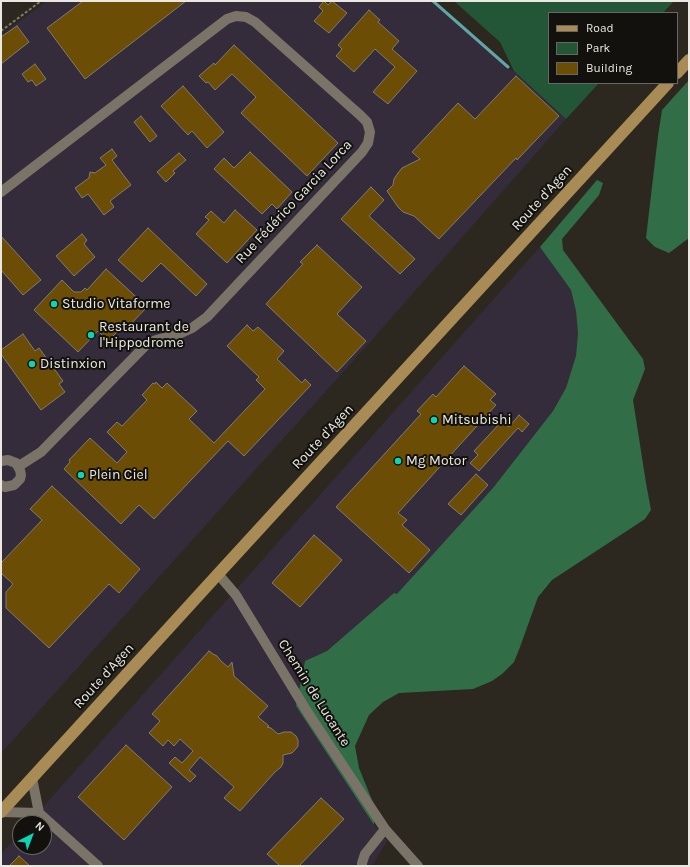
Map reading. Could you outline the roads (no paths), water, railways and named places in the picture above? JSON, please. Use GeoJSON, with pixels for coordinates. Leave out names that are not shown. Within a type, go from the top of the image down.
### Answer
{"type":"FeatureCollection","features":[{"type":"Feature","properties":{"kind":"main road"},"geometry":{"type":"LineString","coordinates":[[678,72],[689,60]]}},
{"type":"Feature","properties":{"kind":"main road","name":"Route d'Agen"},"geometry":{"type":"LineString","coordinates":[[1,812],[667,84]]}},
{"type":"Feature","properties":{"kind":"street","name":"Rue Fédérico Garcia Lorca"},"geometry":{"type":"LineString","coordinates":[[1,192],[227,19],[236,16],[246,17],[255,22],[360,115],[367,122],[370,132],[368,143],[362,152],[206,317],[192,328],[179,334],[156,340],[146,345],[41,452],[19,466]]}},
{"type":"Feature","properties":{"kind":"street"},"geometry":{"type":"LineString","coordinates":[[1,461],[12,461],[19,466],[20,470],[20,479],[14,485],[5,487],[1,485]]}},
{"type":"Feature","properties":{"kind":"street","name":"Chemin de Lucante"},"geometry":{"type":"LineString","coordinates":[[218,574],[236,595],[308,713],[385,829],[418,866]]}},
{"type":"Feature","properties":{"kind":"street"},"geometry":{"type":"LineString","coordinates":[[32,778],[39,813],[98,866]]}},
{"type":"Feature","properties":{"kind":"street"},"geometry":{"type":"LineString","coordinates":[[1,812],[39,813]]}},
{"type":"Feature","properties":{"kind":"street"},"geometry":{"type":"LineString","coordinates":[[362,866],[365,854],[385,829]]}},
{"type":"Feature","properties":{"kind":"waterway"},"geometry":{"type":"LineString","coordinates":[[433,1],[508,67]]}},
{"type":"Feature","properties":{"kind":"place","name":"Studio Vitaforme"},"geometry":{"type":"Point","coordinates":[54,304]}},
{"type":"Feature","properties":{"kind":"place","name":"Restaurant de l'Hippodrome"},"geometry":{"type":"Point","coordinates":[91,335]}},
{"type":"Feature","properties":{"kind":"place","name":"Distinxion"},"geometry":{"type":"Point","coordinates":[32,364]}},
{"type":"Feature","properties":{"kind":"place","name":"Mitsubishi"},"geometry":{"type":"Point","coordinates":[434,420]}},
{"type":"Feature","properties":{"kind":"place","name":"Mg Motor"},"geometry":{"type":"Point","coordinates":[398,461]}},
{"type":"Feature","properties":{"kind":"place","name":"Plein Ciel"},"geometry":{"type":"Point","coordinates":[81,475]}}]}
